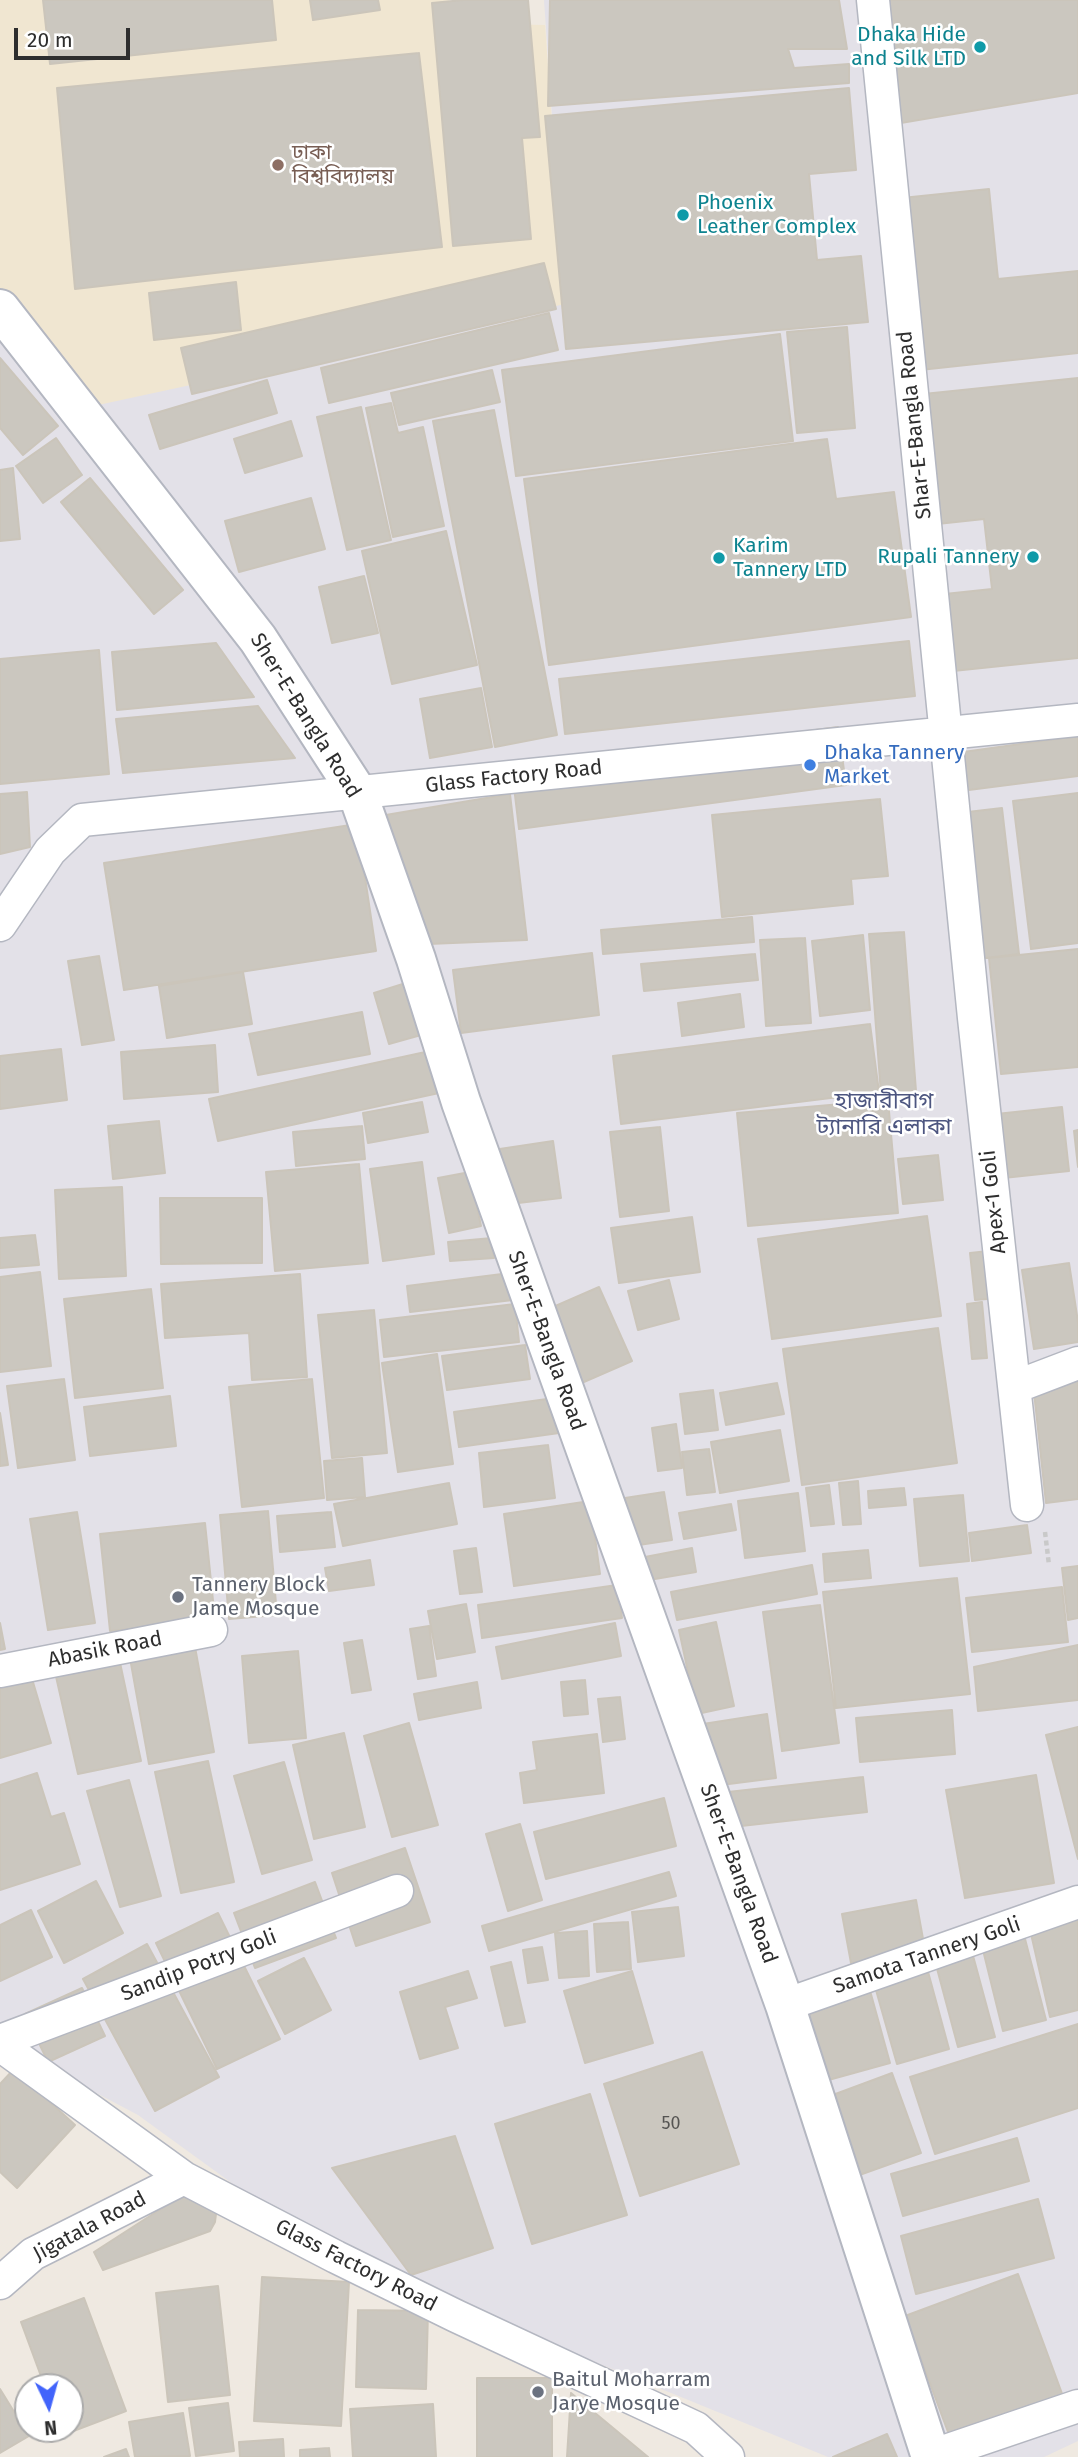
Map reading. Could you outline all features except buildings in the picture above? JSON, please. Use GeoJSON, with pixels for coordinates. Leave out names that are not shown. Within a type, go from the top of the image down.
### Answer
{"type":"FeatureCollection","features":[{"type":"Feature","properties":{"kind":"street","name":"Shar-E-Bangla Road"},"geometry":{"type":"LineString","coordinates":[[873,0],[974,1018]]}},
{"type":"Feature","properties":{"kind":"street","name":"Sher-E-Bangla Road"},"geometry":{"type":"LineString","coordinates":[[0,309],[258,639],[357,792],[416,959],[461,1102],[785,2005],[931,2456]]}},
{"type":"Feature","properties":{"kind":"street","name":"Glass Factory Road"},"geometry":{"type":"LineString","coordinates":[[0,925],[50,851],[82,820],[1078,720]]}},
{"type":"Feature","properties":{"kind":"street","name":"Apex-1 Goli"},"geometry":{"type":"LineString","coordinates":[[974,1018],[1027,1505]]}},
{"type":"Feature","properties":{"kind":"street"},"geometry":{"type":"LineString","coordinates":[[1015,1387],[1078,1363]]}},
{"type":"Feature","properties":{"kind":"street","name":"Abasik Road"},"geometry":{"type":"LineString","coordinates":[[0,1671],[211,1630]]}},
{"type":"Feature","properties":{"kind":"street","name":"Sandip Potry Goli"},"geometry":{"type":"LineString","coordinates":[[0,2043],[397,1891]]}},
{"type":"Feature","properties":{"kind":"street","name":"Samota Tannery Goli"},"geometry":{"type":"LineString","coordinates":[[785,2005],[1073,1904]]}},
{"type":"Feature","properties":{"kind":"street","name":"Glass Factory Road"},"geometry":{"type":"LineString","coordinates":[[0,2043],[184,2178],[444,2310],[693,2442],[728,2457]]}},
{"type":"Feature","properties":{"kind":"street","name":"Jigatala Road"},"geometry":{"type":"LineString","coordinates":[[0,2283],[33,2255],[184,2178]]}},
{"type":"Feature","properties":{"kind":"street"},"geometry":{"type":"LineString","coordinates":[[931,2456],[1078,2406]]}},
{"type":"Feature","properties":{"kind":"shaded area","name":"ঢাকা বিশ্ববিদ্যালয়"},"geometry":{"type":"Polygon","coordinates":[[[0,0],[449,0],[451,23],[545,25],[565,304],[89,407],[0,311],[0,0]]]}},
{"type":"Feature","properties":{"kind":"shaded area","name":"হাজারীবাগ ট্যানারি এলাকা"},"geometry":{"type":"Polygon","coordinates":[[[544,0],[1078,0],[1078,2441],[1044,2457],[828,2457],[328,2253],[138,2115],[0,2042],[0,311],[565,304],[544,0]]]}},
{"type":"Feature","properties":{"kind":"place","name":"Dhaka Hide and Silk LTD"},"geometry":{"type":"Point","coordinates":[980,47]}},
{"type":"Feature","properties":{"kind":"place","name":"ঢাকা বিশ্ববিদ্যালয়"},"geometry":{"type":"Point","coordinates":[278,165]}},
{"type":"Feature","properties":{"kind":"place","name":"Phoenix Leather Complex"},"geometry":{"type":"Point","coordinates":[683,215]}},
{"type":"Feature","properties":{"kind":"place","name":"Rupali Tannery"},"geometry":{"type":"Point","coordinates":[1033,557]}},
{"type":"Feature","properties":{"kind":"place","name":"Karim Tannery LTD"},"geometry":{"type":"Point","coordinates":[719,558]}},
{"type":"Feature","properties":{"kind":"place","name":"Dhaka Tannery Market"},"geometry":{"type":"Point","coordinates":[810,765]}},
{"type":"Feature","properties":{"kind":"place","name":"Tannery Block Jame Mosque"},"geometry":{"type":"Point","coordinates":[178,1597]}},
{"type":"Feature","properties":{"kind":"place","name":"Baitul Moharram Jarye Mosque"},"geometry":{"type":"Point","coordinates":[538,2392]}},
{"type":"Feature","properties":{"kind":"district","name":"হাজারীবাগ ট্যানারি এলাকা"},"geometry":{"type":"Point","coordinates":[884,1115]}}]}
